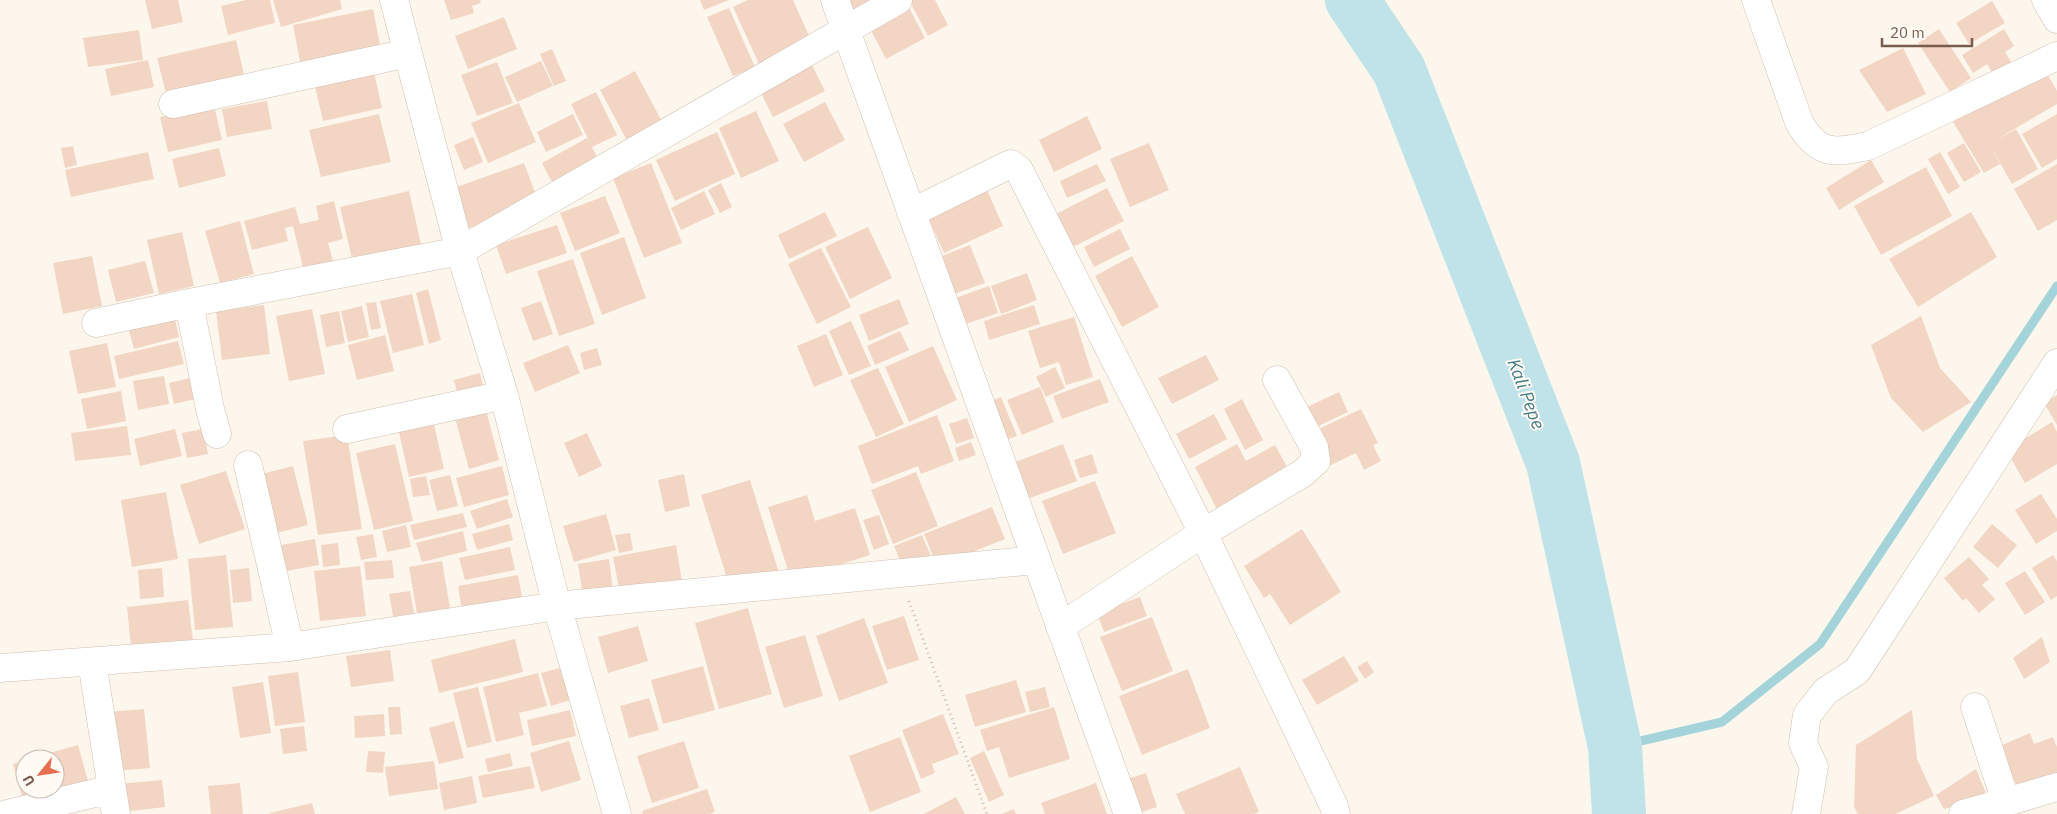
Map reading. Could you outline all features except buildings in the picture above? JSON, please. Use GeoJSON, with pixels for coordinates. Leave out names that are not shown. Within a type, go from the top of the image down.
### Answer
{"type":"FeatureCollection","features":[{"type":"Feature","properties":{"kind":"street"},"geometry":{"type":"LineString","coordinates":[[394,0],[460,251],[504,395],[557,606],[617,814]]}},
{"type":"Feature","properties":{"kind":"street"},"geometry":{"type":"LineString","coordinates":[[835,0],[1128,814]]}},
{"type":"Feature","properties":{"kind":"street"},"geometry":{"type":"LineString","coordinates":[[96,323],[189,303],[460,251],[898,0]]}},
{"type":"Feature","properties":{"kind":"street"},"geometry":{"type":"LineString","coordinates":[[1756,0],[1799,122],[1807,137],[1820,147],[1836,152],[1868,146],[2057,56]]}},
{"type":"Feature","properties":{"kind":"street"},"geometry":{"type":"LineString","coordinates":[[2046,0],[2057,19]]}},
{"type":"Feature","properties":{"kind":"street"},"geometry":{"type":"LineString","coordinates":[[173,104],[408,52]]}},
{"type":"Feature","properties":{"kind":"street"},"geometry":{"type":"LineString","coordinates":[[911,213],[1006,166],[1011,164],[1016,166],[1203,533],[1330,797],[1336,814]]}},
{"type":"Feature","properties":{"kind":"street"},"geometry":{"type":"LineString","coordinates":[[189,303],[210,410],[217,434]]}},
{"type":"Feature","properties":{"kind":"street"},"geometry":{"type":"LineString","coordinates":[[1806,814],[1814,767],[1803,743],[1807,714],[1826,692],[1857,671],[2057,363]]}},
{"type":"Feature","properties":{"kind":"street"},"geometry":{"type":"LineString","coordinates":[[1060,627],[1203,533],[1303,473],[1316,461],[1314,448],[1277,380]]}},
{"type":"Feature","properties":{"kind":"street"},"geometry":{"type":"LineString","coordinates":[[347,429],[504,395]]}},
{"type":"Feature","properties":{"kind":"street"},"geometry":{"type":"LineString","coordinates":[[248,465],[290,647]]}},
{"type":"Feature","properties":{"kind":"street"},"geometry":{"type":"LineString","coordinates":[[0,668],[290,647],[557,606],[900,575],[1036,560]]}},
{"type":"Feature","properties":{"kind":"street"},"geometry":{"type":"LineString","coordinates":[[7,814],[114,801],[92,662]]}},
{"type":"Feature","properties":{"kind":"street"},"geometry":{"type":"LineString","coordinates":[[1975,707],[2006,802]]}},
{"type":"Feature","properties":{"kind":"street"},"geometry":{"type":"LineString","coordinates":[[1963,814],[2057,787]]}},
{"type":"Feature","properties":{"kind":"path"},"geometry":{"type":"LineString","coordinates":[[900,575],[987,814]]}},
{"type":"Feature","properties":{"kind":"waterway","name":"Kali Pepe"},"geometry":{"type":"LineString","coordinates":[[1352,0],[1399,70],[1553,463],[1615,747],[1619,814]]}},
{"type":"Feature","properties":{"kind":"waterway"},"geometry":{"type":"LineString","coordinates":[[1615,747],[1722,722],[1820,644],[2057,286]]}}]}
